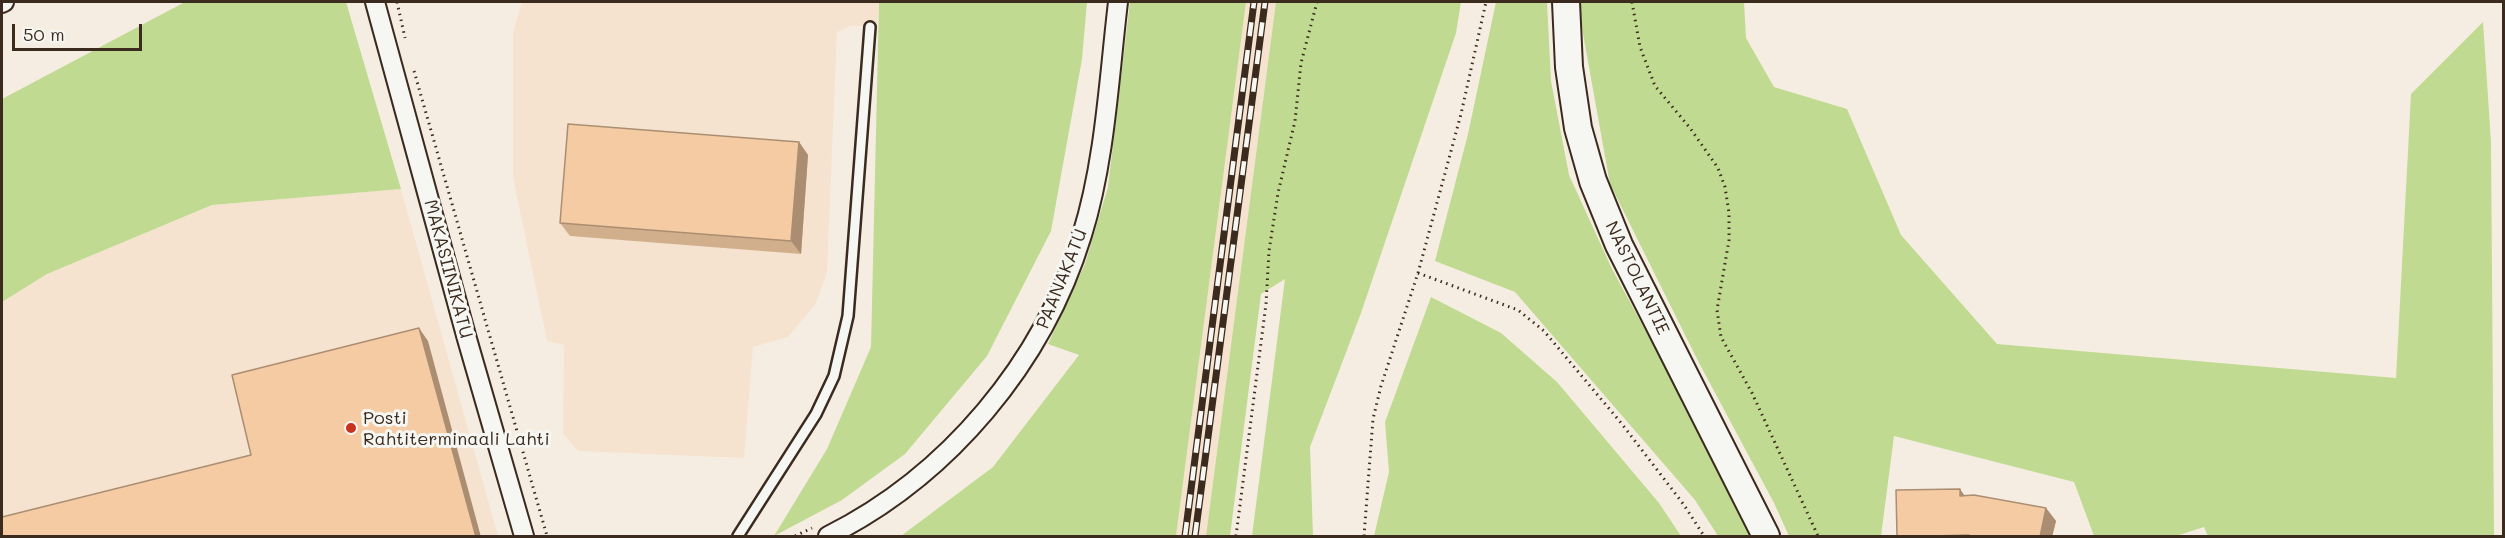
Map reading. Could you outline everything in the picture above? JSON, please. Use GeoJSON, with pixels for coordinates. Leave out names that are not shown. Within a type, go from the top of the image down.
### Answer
{"type":"FeatureCollection","features":[{"type":"Feature","properties":{"kind":"main road","name":"NASTOLANTIE"},"geometry":{"type":"LineString","coordinates":[[1566,2],[1572,87],[1578,128],[1593,181],[1620,245],[1766,537]]}},
{"type":"Feature","properties":{"kind":"street","name":"MAKASIINIKATU"},"geometry":{"type":"LineString","coordinates":[[375,2],[524,537]]}},
{"type":"Feature","properties":{"kind":"street","name":"PAANAKATU"},"geometry":{"type":"LineString","coordinates":[[822,532],[854,523],[937,462],[1015,373],[1044,329],[1067,278],[1083,234],[1095,180],[1118,2]]}},
{"type":"Feature","properties":{"kind":"lane"},"geometry":{"type":"LineString","coordinates":[[738,537],[816,414],[834,376],[848,316],[870,27]]}},
{"type":"Feature","properties":{"kind":"path"},"geometry":{"type":"LineString","coordinates":[[397,2],[406,44]]}},
{"type":"Feature","properties":{"kind":"path"},"geometry":{"type":"LineString","coordinates":[[1236,537],[1266,304],[1269,251],[1278,193],[1295,121],[1301,63],[1317,2]]}},
{"type":"Feature","properties":{"kind":"path"},"geometry":{"type":"LineString","coordinates":[[1364,537],[1373,419],[1381,386],[1418,273],[1461,114],[1486,2]]}},
{"type":"Feature","properties":{"kind":"path"},"geometry":{"type":"LineString","coordinates":[[1632,2],[1640,46],[1655,86],[1718,168],[1728,213],[1729,240],[1717,310],[1721,337],[1752,393],[1818,537]]}},
{"type":"Feature","properties":{"kind":"path"},"geometry":{"type":"LineString","coordinates":[[413,67],[547,537]]}},
{"type":"Feature","properties":{"kind":"path"},"geometry":{"type":"LineString","coordinates":[[1418,273],[1518,310],[1544,331],[1684,505],[1704,537]]}},
{"type":"Feature","properties":{"kind":"path"},"geometry":{"type":"LineString","coordinates":[[795,537],[822,532]]}},
{"type":"Feature","properties":{"kind":"shaded area"},"geometry":{"type":"Polygon","coordinates":[[[522,2],[879,2],[877,27],[851,26],[837,32],[827,273],[815,305],[788,337],[753,347],[744,458],[578,451],[563,434],[564,345],[547,341],[513,178],[513,33],[522,2]]]}},
{"type":"Feature","properties":{"kind":"shaded area"},"geometry":{"type":"Polygon","coordinates":[[[1246,2],[1276,2],[1206,536],[1176,536],[1246,2]]]}},
{"type":"Feature","properties":{"kind":"shaded area"},"geometry":{"type":"Polygon","coordinates":[[[401,189],[498,536],[2,536],[2,302],[47,274],[212,205],[401,189]]]}},
{"type":"Feature","properties":{"kind":"green space"},"geometry":{"type":"Polygon","coordinates":[[[185,2],[346,2],[401,189],[212,205],[47,274],[2,302],[2,99],[185,2]]]}},
{"type":"Feature","properties":{"kind":"green space"},"geometry":{"type":"Polygon","coordinates":[[[879,2],[1087,2],[1082,59],[1051,231],[987,356],[905,454],[842,500],[774,536],[827,449],[871,347],[879,2]]]}},
{"type":"Feature","properties":{"kind":"green space"},"geometry":{"type":"Polygon","coordinates":[[[1130,2],[1246,2],[1176,536],[901,536],[993,467],[1079,355],[1048,344],[1085,264],[1108,187],[1130,2]]]}},
{"type":"Feature","properties":{"kind":"green space"},"geometry":{"type":"Polygon","coordinates":[[[1276,2],[1461,2],[1456,33],[1361,313],[1310,447],[1313,536],[1252,536],[1285,279],[1261,294],[1230,536],[1206,536],[1276,2]]]}},
{"type":"Feature","properties":{"kind":"green space"},"geometry":{"type":"Polygon","coordinates":[[[1496,2],[1547,2],[1551,81],[1569,175],[1612,269],[1735,495],[1754,536],[1718,536],[1695,500],[1515,292],[1435,261],[1468,134],[1496,2]]]}},
{"type":"Feature","properties":{"kind":"green space"},"geometry":{"type":"Polygon","coordinates":[[[1581,2],[1744,2],[1746,38],[1774,87],[1847,109],[1901,235],[1997,344],[2396,378],[2411,94],[2483,22],[2491,142],[2494,536],[2208,536],[2204,527],[2176,536],[2094,536],[2074,482],[1894,436],[1881,536],[1789,536],[1610,184],[1580,17],[1581,2]]]}},
{"type":"Feature","properties":{"kind":"green space"},"geometry":{"type":"Polygon","coordinates":[[[1431,297],[1501,333],[1557,382],[1659,503],[1681,536],[1374,536],[1389,472],[1385,422],[1431,297]]]}},
{"type":"Feature","properties":{"kind":"building"},"geometry":{"type":"Polygon","coordinates":[[[568,124],[799,142],[791,241],[560,223],[568,124]]]}},
{"type":"Feature","properties":{"kind":"building","name":"Posti Rahtiterminaali Lahti"},"geometry":{"type":"Polygon","coordinates":[[[419,328],[476,537],[2,537],[2,517],[251,455],[232,375],[419,328]]]}},
{"type":"Feature","properties":{"kind":"building"},"geometry":{"type":"Polygon","coordinates":[[[1960,489],[1960,496],[1974,495],[2046,508],[2040,537],[1974,537],[1968,535],[1897,537],[1896,490],[1960,489]]]}},
{"type":"Feature","properties":{"kind":"railway"},"geometry":{"type":"LineString","coordinates":[[1185,536],[1254,2]]}},
{"type":"Feature","properties":{"kind":"railway"},"geometry":{"type":"LineString","coordinates":[[1195,536],[1265,2]]}},
{"type":"Feature","properties":{"kind":"place","name":"Posti Rahtiterminaali Lahti"},"geometry":{"type":"Point","coordinates":[351,428]}}]}
